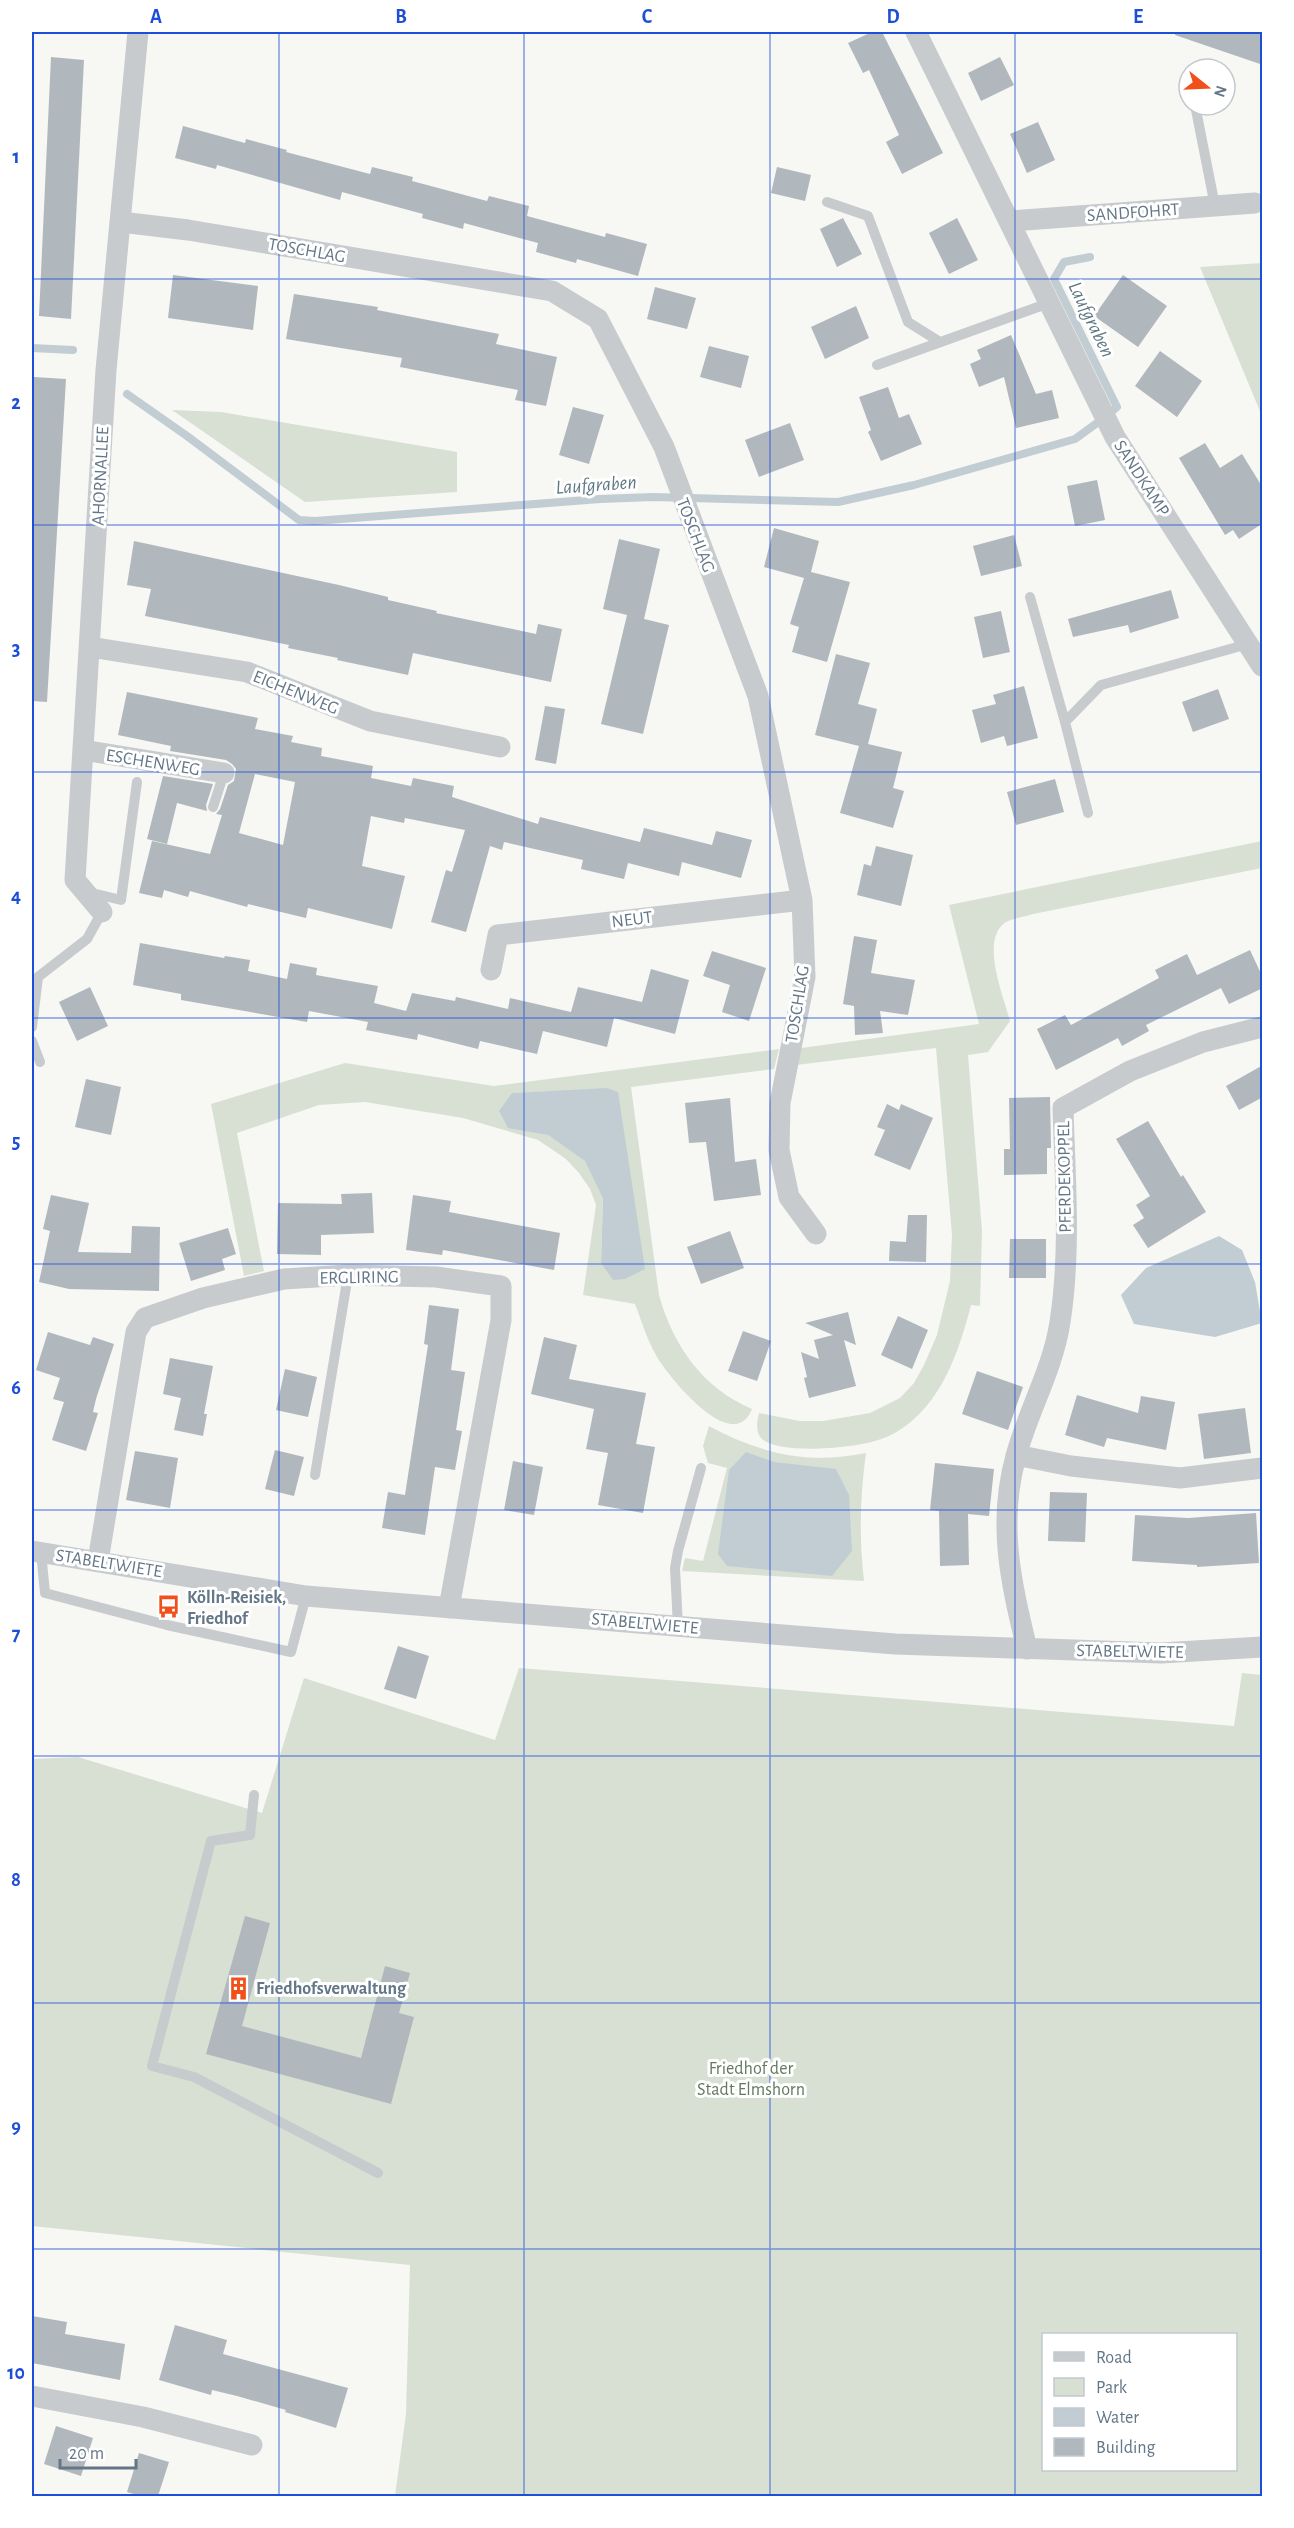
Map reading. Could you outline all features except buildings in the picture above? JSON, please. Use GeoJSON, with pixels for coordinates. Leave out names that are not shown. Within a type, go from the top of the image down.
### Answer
{"type":"FeatureCollection","features":[{"type":"Feature","properties":{"kind":"street","name":"AHORNALLEE"},"geometry":{"type":"LineString","coordinates":[[102,912],[75,880],[106,370],[122,222],[138,32]]}},
{"type":"Feature","properties":{"kind":"street","name":"SANDKAMP"},"geometry":{"type":"LineString","coordinates":[[916,32],[1011,221],[1115,437],[1263,666]]}},
{"type":"Feature","properties":{"kind":"street","name":"SANDFOHRT"},"geometry":{"type":"LineString","coordinates":[[1011,221],[1259,203]]}},
{"type":"Feature","properties":{"kind":"street","name":"TOSCHLAG"},"geometry":{"type":"LineString","coordinates":[[122,222],[188,230],[552,291],[598,319],[664,447],[758,696],[802,900],[805,978],[780,1103],[779,1150],[789,1197],[816,1234]]}},
{"type":"Feature","properties":{"kind":"street","name":"EICHENWEG"},"geometry":{"type":"LineString","coordinates":[[90,647],[247,672],[370,721],[500,747]]}},
{"type":"Feature","properties":{"kind":"street","name":"ESCHENWEG"},"geometry":{"type":"LineString","coordinates":[[83,750],[224,773]]}},
{"type":"Feature","properties":{"kind":"street","name":"NEUT"},"geometry":{"type":"LineString","coordinates":[[491,970],[498,935],[802,900]]}},
{"type":"Feature","properties":{"kind":"street","name":"PFERDEKOPPEL"},"geometry":{"type":"LineString","coordinates":[[1027,1648],[1006,1545],[1008,1494],[1016,1455],[1041,1389],[1060,1325],[1066,1276],[1063,1108],[1130,1071],[1203,1042],[1263,1027]]}},
{"type":"Feature","properties":{"kind":"street","name":"ERGLIRING"},"geometry":{"type":"LineString","coordinates":[[98,1562],[136,1332],[145,1318],[204,1299],[284,1279],[348,1275],[436,1277],[501,1286],[501,1320],[449,1608]]}},
{"type":"Feature","properties":{"kind":"street"},"geometry":{"type":"LineString","coordinates":[[1016,1455],[1071,1466],[1180,1478],[1263,1468]]}},
{"type":"Feature","properties":{"kind":"street","name":"STABELTWIETE"},"geometry":{"type":"LineString","coordinates":[[36,1552],[306,1596],[895,1644],[1161,1653],[1263,1647]]}},
{"type":"Feature","properties":{"kind":"street"},"geometry":{"type":"LineString","coordinates":[[32,2396],[142,2417],[252,2445]]}},
{"type":"Feature","properties":{"kind":"lane"},"geometry":{"type":"LineString","coordinates":[[1197,117],[1215,206]]}},
{"type":"Feature","properties":{"kind":"lane"},"geometry":{"type":"LineString","coordinates":[[827,202],[868,216],[908,322],[940,342]]}},
{"type":"Feature","properties":{"kind":"lane"},"geometry":{"type":"LineString","coordinates":[[877,365],[1049,303]]}},
{"type":"Feature","properties":{"kind":"lane"},"geometry":{"type":"LineString","coordinates":[[1030,597],[1088,813]]}},
{"type":"Feature","properties":{"kind":"lane"},"geometry":{"type":"LineString","coordinates":[[1065,722],[1101,685],[1248,644]]}},
{"type":"Feature","properties":{"kind":"lane"},"geometry":{"type":"LineString","coordinates":[[213,807],[224,773]]}},
{"type":"Feature","properties":{"kind":"lane"},"geometry":{"type":"LineString","coordinates":[[85,891],[121,900],[137,782]]}},
{"type":"Feature","properties":{"kind":"lane"},"geometry":{"type":"LineString","coordinates":[[32,1027],[38,977],[87,939],[102,912]]}},
{"type":"Feature","properties":{"kind":"lane"},"geometry":{"type":"LineString","coordinates":[[32,1041],[40,1062]]}},
{"type":"Feature","properties":{"kind":"lane"},"geometry":{"type":"LineString","coordinates":[[315,1475],[348,1275]]}},
{"type":"Feature","properties":{"kind":"lane"},"geometry":{"type":"LineString","coordinates":[[678,1626],[677,1560],[701,1468]]}},
{"type":"Feature","properties":{"kind":"lane"},"geometry":{"type":"LineString","coordinates":[[36,1552],[45,1593],[167,1625],[291,1652],[306,1596]]}},
{"type":"Feature","properties":{"kind":"lane"},"geometry":{"type":"LineString","coordinates":[[254,1795],[250,1835],[211,1841],[152,2066],[194,2078],[378,2173]]}},
{"type":"Feature","properties":{"kind":"green space"},"geometry":{"type":"Polygon","coordinates":[[[1262,263],[1262,416],[1200,267],[1262,263]]]}},
{"type":"Feature","properties":{"kind":"green space"},"geometry":{"type":"Polygon","coordinates":[[[172,410],[221,412],[457,452],[457,492],[305,502],[172,410]]]}},
{"type":"Feature","properties":{"kind":"green space"},"geometry":{"type":"Polygon","coordinates":[[[1262,841],[1262,868],[1033,914],[1006,922],[998,930],[994,941],[994,954],[999,984],[1010,1021],[988,1052],[968,1055],[982,1231],[980,1306],[971,1305],[951,1366],[935,1395],[914,1419],[896,1432],[864,1444],[817,1449],[784,1447],[762,1439],[757,1430],[759,1413],[799,1421],[823,1421],[870,1413],[900,1398],[914,1383],[937,1335],[950,1281],[952,1235],[936,1048],[796,1065],[801,1048],[979,1024],[949,905],[1262,841]]]}},
{"type":"Feature","properties":{"kind":"green space"},"geometry":{"type":"Polygon","coordinates":[[[779,1049],[774,1069],[631,1087],[659,1295],[665,1313],[681,1348],[704,1377],[734,1400],[752,1409],[743,1421],[731,1424],[717,1419],[687,1395],[657,1357],[647,1338],[635,1304],[583,1295],[596,1205],[590,1189],[579,1173],[566,1159],[538,1140],[463,1118],[365,1102],[319,1105],[237,1133],[264,1271],[244,1276],[211,1104],[345,1063],[494,1086],[779,1049]],[[560,1091],[512,1093],[548,1135],[585,1160],[603,1199],[601,1263],[645,1269],[560,1091]]]}},
{"type":"Feature","properties":{"kind":"green space"},"geometry":{"type":"Polygon","coordinates":[[[709,1426],[747,1444],[785,1454],[824,1458],[866,1453],[861,1517],[864,1581],[682,1571],[685,1558],[703,1561],[727,1468],[708,1463],[703,1446],[709,1426]]]}},
{"type":"Feature","properties":{"kind":"green space","name":"Friedhof der Stadt Elmshorn"},"geometry":{"type":"Polygon","coordinates":[[[519,1668],[1234,1726],[1242,1673],[1262,1675],[1262,2496],[395,2496],[406,2414],[410,2265],[32,2226],[32,1759],[78,1757],[262,1813],[304,1678],[495,1740],[519,1668]]]}},
{"type":"Feature","properties":{"kind":"water"},"geometry":{"type":"Polygon","coordinates":[[[607,1088],[618,1092],[645,1269],[625,1279],[613,1280],[601,1263],[603,1199],[585,1161],[548,1135],[508,1128],[499,1111],[512,1093],[607,1088]]]}},
{"type":"Feature","properties":{"kind":"water"},"geometry":{"type":"Polygon","coordinates":[[[1219,1236],[1242,1250],[1255,1282],[1262,1323],[1215,1337],[1134,1324],[1121,1295],[1146,1268],[1219,1236]]]}},
{"type":"Feature","properties":{"kind":"water"},"geometry":{"type":"Polygon","coordinates":[[[746,1452],[774,1462],[836,1469],[849,1495],[852,1551],[832,1576],[727,1566],[718,1554],[729,1470],[746,1452]]]}},
{"type":"Feature","properties":{"kind":"waterway","name":"Laufgraben"},"geometry":{"type":"LineString","coordinates":[[1090,257],[1064,262],[1054,279],[1117,407],[1110,413]]}},
{"type":"Feature","properties":{"kind":"waterway","name":"Laufgraben"},"geometry":{"type":"LineString","coordinates":[[32,348],[73,350]]}},
{"type":"Feature","properties":{"kind":"waterway","name":"Laufgraben"},"geometry":{"type":"LineString","coordinates":[[127,394],[299,520],[315,521],[653,497],[838,502],[914,485],[1075,439],[1097,423]]}},
{"type":"Feature","properties":{"kind":"place","name":"Kölln-Reisiek, Friedhof"},"geometry":{"type":"Point","coordinates":[169,1607]}},
{"type":"Feature","properties":{"kind":"place","name":"Friedhofsverwaltung"},"geometry":{"type":"Point","coordinates":[238,1988]}}]}
